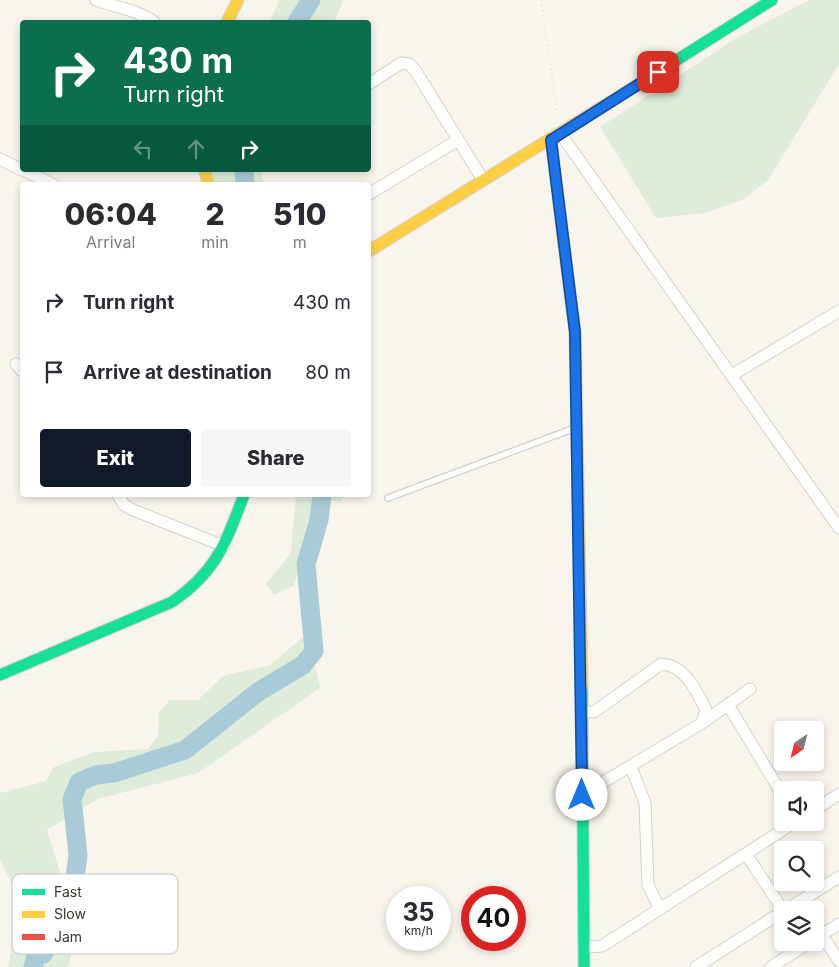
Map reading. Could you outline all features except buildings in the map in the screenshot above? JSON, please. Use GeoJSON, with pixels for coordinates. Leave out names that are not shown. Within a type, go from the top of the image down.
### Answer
{"type":"FeatureCollection","features":[{"type":"Feature","properties":{"kind":"street"},"geometry":{"type":"LineString","coordinates":[[96,0],[134,12],[150,20]]}},
{"type":"Feature","properties":{"kind":"street"},"geometry":{"type":"LineString","coordinates":[[228,20],[238,0]]}},
{"type":"Feature","properties":{"kind":"street"},"geometry":{"type":"LineString","coordinates":[[371,250],[772,0]]}},
{"type":"Feature","properties":{"kind":"street"},"geometry":{"type":"LineString","coordinates":[[371,83],[401,63],[409,64],[415,70],[483,180]]}},
{"type":"Feature","properties":{"kind":"street"},"geometry":{"type":"LineString","coordinates":[[556,136],[732,375],[839,528]]}},
{"type":"Feature","properties":{"kind":"street"},"geometry":{"type":"LineString","coordinates":[[556,136],[575,332],[582,712],[584,967]]}},
{"type":"Feature","properties":{"kind":"street"},"geometry":{"type":"LineString","coordinates":[[371,193],[458,140]]}},
{"type":"Feature","properties":{"kind":"street"},"geometry":{"type":"LineString","coordinates":[[0,159],[20,169]]}},
{"type":"Feature","properties":{"kind":"street"},"geometry":{"type":"LineString","coordinates":[[27,172],[48,182]]}},
{"type":"Feature","properties":{"kind":"street"},"geometry":{"type":"LineString","coordinates":[[732,375],[839,311]]}},
{"type":"Feature","properties":{"kind":"street"},"geometry":{"type":"LineString","coordinates":[[119,497],[124,504],[133,510],[224,546]]}},
{"type":"Feature","properties":{"kind":"street"},"geometry":{"type":"LineString","coordinates":[[0,675],[172,602],[188,592],[208,573],[224,546],[243,497]]}},
{"type":"Feature","properties":{"kind":"street"},"geometry":{"type":"LineString","coordinates":[[582,712],[594,712],[661,664],[670,664],[683,672],[697,692],[706,710],[702,723]]}},
{"type":"Feature","properties":{"kind":"street"},"geometry":{"type":"LineString","coordinates":[[582,795],[702,723],[750,689]]}},
{"type":"Feature","properties":{"kind":"street"},"geometry":{"type":"LineString","coordinates":[[728,705],[774,781]]}},
{"type":"Feature","properties":{"kind":"street"},"geometry":{"type":"LineString","coordinates":[[631,767],[645,803],[648,886],[660,909]]}},
{"type":"Feature","properties":{"kind":"street"},"geometry":{"type":"LineString","coordinates":[[824,804],[839,794]]}},
{"type":"Feature","properties":{"kind":"street"},"geometry":{"type":"LineString","coordinates":[[584,947],[602,946],[781,831]]}},
{"type":"Feature","properties":{"kind":"street"},"geometry":{"type":"LineString","coordinates":[[746,854],[777,901]]}},
{"type":"Feature","properties":{"kind":"street"},"geometry":{"type":"LineString","coordinates":[[800,901],[839,877]]}},
{"type":"Feature","properties":{"kind":"street"},"geometry":{"type":"LineString","coordinates":[[696,967],[774,917]]}},
{"type":"Feature","properties":{"kind":"street"},"geometry":{"type":"LineString","coordinates":[[824,934],[839,924]]}},
{"type":"Feature","properties":{"kind":"street"},"geometry":{"type":"LineString","coordinates":[[824,943],[839,961]]}},
{"type":"Feature","properties":{"kind":"street"},"geometry":{"type":"LineString","coordinates":[[771,967],[796,951]]}},
{"type":"Feature","properties":{"kind":"lane"},"geometry":{"type":"LineString","coordinates":[[388,498],[577,427]]}},
{"type":"Feature","properties":{"kind":"path"},"geometry":{"type":"LineString","coordinates":[[541,0],[556,136]]}},
{"type":"Feature","properties":{"kind":"green space"},"geometry":{"type":"Polygon","coordinates":[[[280,0],[344,0],[335,20],[270,20],[280,0]]]}},
{"type":"Feature","properties":{"kind":"green space"},"geometry":{"type":"Polygon","coordinates":[[[809,0],[839,0],[839,64],[768,180],[744,199],[706,213],[656,218],[600,127],[738,37],[809,0]]]}},
{"type":"Feature","properties":{"kind":"green space"},"geometry":{"type":"Polygon","coordinates":[[[209,172],[261,172],[263,182],[212,182],[209,172]]]}},
{"type":"Feature","properties":{"kind":"green space"},"geometry":{"type":"Polygon","coordinates":[[[296,497],[317,497],[294,586],[274,595],[266,584],[291,553],[296,497]]]}},
{"type":"Feature","properties":{"kind":"green space"},"geometry":{"type":"Polygon","coordinates":[[[321,497],[344,497],[340,502],[321,497]]]}},
{"type":"Feature","properties":{"kind":"green space"},"geometry":{"type":"Polygon","coordinates":[[[308,633],[320,688],[198,773],[98,799],[47,830],[61,874],[12,874],[12,884],[0,860],[0,793],[46,781],[54,767],[94,752],[148,749],[158,736],[159,712],[170,700],[198,700],[223,676],[270,665],[308,633]]]}},
{"type":"Feature","properties":{"kind":"green space"},"geometry":{"type":"Polygon","coordinates":[[[12,947],[12,954],[72,954],[68,967],[8,967],[12,947]]]}},
{"type":"Feature","properties":{"kind":"waterway"},"geometry":{"type":"LineString","coordinates":[[298,20],[311,0]]}},
{"type":"Feature","properties":{"kind":"waterway"},"geometry":{"type":"LineString","coordinates":[[244,172],[245,182]]}},
{"type":"Feature","properties":{"kind":"waterway"},"geometry":{"type":"LineString","coordinates":[[75,874],[78,855],[72,799],[79,782],[96,775],[114,773],[185,750],[258,692],[303,665],[314,651],[306,564],[319,520],[322,497]]}},
{"type":"Feature","properties":{"kind":"waterway"},"geometry":{"type":"LineString","coordinates":[[33,967],[36,954]]}},
{"type":"Feature","properties":{"kind":"traffic: fast"},"geometry":{"type":"LineString","coordinates":[[634,87],[772,0]]}},
{"type":"Feature","properties":{"kind":"traffic: fast"},"geometry":{"type":"LineString","coordinates":[[0,675],[172,602],[187,591],[210,567],[225,542],[243,497]]}},
{"type":"Feature","properties":{"kind":"traffic: fast"},"geometry":{"type":"LineString","coordinates":[[582,686],[584,967]]}},
{"type":"Feature","properties":{"kind":"traffic: slow"},"geometry":{"type":"LineString","coordinates":[[228,20],[238,0]]}},
{"type":"Feature","properties":{"kind":"traffic: slow"},"geometry":{"type":"LineString","coordinates":[[371,250],[634,87]]}},
{"type":"Feature","properties":{"kind":"traffic: slow"},"geometry":{"type":"LineString","coordinates":[[205,172],[207,182]]}},
{"type":"Feature","properties":{"kind":"traffic: slow"},"geometry":{"type":"LineString","coordinates":[[571,302],[575,332],[582,686]]}},
{"type":"Feature","properties":{"kind":"traffic: jam"},"geometry":{"type":"LineString","coordinates":[[551,139],[571,302]]}},
{"type":"Feature","properties":{"kind":"route"},"geometry":{"type":"LineString","coordinates":[[582,795],[575,332],[551,140],[658,72]]}}]}
